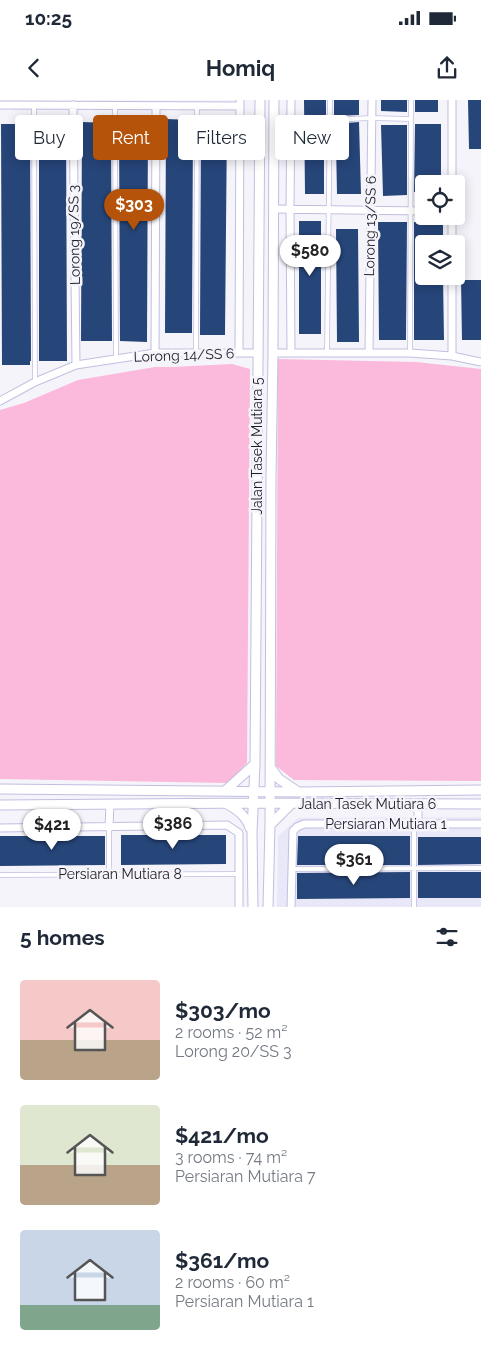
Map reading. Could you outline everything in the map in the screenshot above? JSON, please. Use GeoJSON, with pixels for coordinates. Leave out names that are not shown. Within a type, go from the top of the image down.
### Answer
{"type":"FeatureCollection","features":[{"type":"Feature","properties":{"kind":"street","name":"Jalan Tasek Mutiara 5"},"geometry":{"type":"LineString","coordinates":[[253,907],[252,833],[255,764],[260,100]]}},
{"type":"Feature","properties":{"kind":"street","name":"Jalan Tasek Mutiara 5"},"geometry":{"type":"LineString","coordinates":[[268,907],[274,100]]}},
{"type":"Feature","properties":{"kind":"street"},"geometry":{"type":"LineString","coordinates":[[291,100],[288,209],[291,352]]}},
{"type":"Feature","properties":{"kind":"street","name":"Lorong 13/SS 6"},"geometry":{"type":"LineString","coordinates":[[368,353],[372,100]]}},
{"type":"Feature","properties":{"kind":"street"},"geometry":{"type":"LineString","coordinates":[[452,100],[452,175]]}},
{"type":"Feature","properties":{"kind":"street"},"geometry":{"type":"LineString","coordinates":[[0,105],[197,106],[240,103],[239,353]]}},
{"type":"Feature","properties":{"kind":"street","name":"Lorong 19/SS 3"},"geometry":{"type":"LineString","coordinates":[[72,105],[76,365]]}},
{"type":"Feature","properties":{"kind":"street"},"geometry":{"type":"LineString","coordinates":[[155,353],[156,106]]}},
{"type":"Feature","properties":{"kind":"street"},"geometry":{"type":"LineString","coordinates":[[274,209],[415,210]]}},
{"type":"Feature","properties":{"kind":"street"},"geometry":{"type":"LineString","coordinates":[[452,285],[452,356]]}},
{"type":"Feature","properties":{"kind":"street","name":"Lorong 14/SS 6"},"geometry":{"type":"LineString","coordinates":[[0,401],[35,382],[76,365],[155,353],[257,353]]}},
{"type":"Feature","properties":{"kind":"street"},"geometry":{"type":"LineString","coordinates":[[273,353],[410,353],[452,356],[481,362]]}},
{"type":"Feature","properties":{"kind":"street"},"geometry":{"type":"LineString","coordinates":[[257,478],[271,477]]}},
{"type":"Feature","properties":{"kind":"street"},"geometry":{"type":"LineString","coordinates":[[226,790],[255,764]]}},
{"type":"Feature","properties":{"kind":"street"},"geometry":{"type":"LineString","coordinates":[[270,767],[279,779],[298,792]]}},
{"type":"Feature","properties":{"kind":"street","name":"Jalan Tasek Mutiara 6"},"geometry":{"type":"LineString","coordinates":[[0,789],[298,792],[481,790]]}},
{"type":"Feature","properties":{"kind":"street"},"geometry":{"type":"LineString","coordinates":[[270,826],[292,803]]}},
{"type":"Feature","properties":{"kind":"street"},"geometry":{"type":"LineString","coordinates":[[108,828],[110,804]]}},
{"type":"Feature","properties":{"kind":"street"},"geometry":{"type":"LineString","coordinates":[[227,804],[243,814],[248,821],[252,833]]}},
{"type":"Feature","properties":{"kind":"street"},"geometry":{"type":"LineString","coordinates":[[416,824],[418,804]]}},
{"type":"Feature","properties":{"kind":"street","name":"Jalan Tasek Mutiara 6"},"geometry":{"type":"LineString","coordinates":[[0,805],[481,804]]}},
{"type":"Feature","properties":{"kind":"street","name":"Persiaran Mutiara 1"},"geometry":{"type":"LineString","coordinates":[[292,869],[293,831],[304,824],[481,824]]}},
{"type":"Feature","properties":{"kind":"street"},"geometry":{"type":"LineString","coordinates":[[0,828],[227,825],[239,833],[239,907]]}},
{"type":"Feature","properties":{"kind":"street"},"geometry":{"type":"LineString","coordinates":[[290,907],[292,869]]}},
{"type":"Feature","properties":{"kind":"lane"},"geometry":{"type":"LineString","coordinates":[[330,100],[330,115]]}},
{"type":"Feature","properties":{"kind":"lane"},"geometry":{"type":"LineString","coordinates":[[410,353],[411,100]]}},
{"type":"Feature","properties":{"kind":"lane"},"geometry":{"type":"LineString","coordinates":[[34,105],[35,382]]}},
{"type":"Feature","properties":{"kind":"lane"},"geometry":{"type":"LineString","coordinates":[[115,106],[116,358]]}},
{"type":"Feature","properties":{"kind":"lane"},"geometry":{"type":"LineString","coordinates":[[196,352],[197,106]]}},
{"type":"Feature","properties":{"kind":"lane"},"geometry":{"type":"LineString","coordinates":[[349,119],[410,119]]}},
{"type":"Feature","properties":{"kind":"lane"},"geometry":{"type":"LineString","coordinates":[[327,352],[330,160]]}},
{"type":"Feature","properties":{"kind":"lane"},"geometry":{"type":"LineString","coordinates":[[414,907],[416,824]]}},
{"type":"Feature","properties":{"kind":"lane"},"geometry":{"type":"LineString","coordinates":[[108,828],[108,874]]}},
{"type":"Feature","properties":{"kind":"lane"},"geometry":{"type":"LineString","coordinates":[[292,869],[481,868]]}},
{"type":"Feature","properties":{"kind":"lane","name":"Persiaran Mutiara 8"},"geometry":{"type":"LineString","coordinates":[[0,875],[239,874]]}},
{"type":"Feature","properties":{"kind":"shaded area"},"geometry":{"type":"Polygon","coordinates":[[[278,359],[416,362],[481,369],[481,781],[294,780],[276,766],[278,359]]]}},
{"type":"Feature","properties":{"kind":"shaded area"},"geometry":{"type":"Polygon","coordinates":[[[232,364],[250,369],[247,763],[228,783],[0,779],[0,410],[24,403],[78,380],[155,367],[232,364]]]}},
{"type":"Feature","properties":{"kind":"shaded area"},"geometry":{"type":"Polygon","coordinates":[[[481,817],[481,907],[277,907],[278,836],[298,818],[481,817]]]}},
{"type":"Feature","properties":{"kind":"building"},"geometry":{"type":"Polygon","coordinates":[[[304,100],[326,100],[326,115],[304,115],[304,100]]]}},
{"type":"Feature","properties":{"kind":"building"},"geometry":{"type":"Polygon","coordinates":[[[334,100],[359,100],[359,115],[334,115],[334,100]]]}},
{"type":"Feature","properties":{"kind":"building"},"geometry":{"type":"Polygon","coordinates":[[[381,100],[407,100],[407,112],[381,111],[381,100]]]}},
{"type":"Feature","properties":{"kind":"building"},"geometry":{"type":"Polygon","coordinates":[[[415,100],[438,100],[438,112],[415,112],[415,100]]]}},
{"type":"Feature","properties":{"kind":"building"},"geometry":{"type":"Polygon","coordinates":[[[468,100],[481,100],[481,149],[469,149],[468,100]]]}},
{"type":"Feature","properties":{"kind":"building"},"geometry":{"type":"Polygon","coordinates":[[[168,119],[178,119],[178,160],[193,160],[192,333],[165,333],[166,160],[168,160],[168,119]]]}},
{"type":"Feature","properties":{"kind":"building"},"geometry":{"type":"Polygon","coordinates":[[[83,122],[93,122],[93,160],[111,160],[112,341],[81,341],[83,122]]]}},
{"type":"Feature","properties":{"kind":"building"},"geometry":{"type":"Polygon","coordinates":[[[359,122],[361,194],[337,194],[336,160],[349,160],[349,123],[359,122]]]}},
{"type":"Feature","properties":{"kind":"building"},"geometry":{"type":"Polygon","coordinates":[[[1,124],[15,124],[15,160],[30,160],[31,361],[30,365],[2,365],[1,124]]]}},
{"type":"Feature","properties":{"kind":"building"},"geometry":{"type":"Polygon","coordinates":[[[415,124],[441,124],[441,175],[415,175],[414,192],[415,124]]]}},
{"type":"Feature","properties":{"kind":"building"},"geometry":{"type":"Polygon","coordinates":[[[381,125],[407,125],[407,195],[383,196],[381,125]]]}},
{"type":"Feature","properties":{"kind":"building"},"geometry":{"type":"Polygon","coordinates":[[[39,160],[66,160],[67,361],[39,361],[39,160]]]}},
{"type":"Feature","properties":{"kind":"building"},"geometry":{"type":"Polygon","coordinates":[[[119,160],[148,160],[147,342],[120,341],[119,160]]]}},
{"type":"Feature","properties":{"kind":"building"},"geometry":{"type":"Polygon","coordinates":[[[201,160],[227,160],[225,335],[200,335],[201,160]]]}},
{"type":"Feature","properties":{"kind":"building"},"geometry":{"type":"Polygon","coordinates":[[[305,160],[324,160],[324,194],[305,194],[305,160]]]}},
{"type":"Feature","properties":{"kind":"building"},"geometry":{"type":"Polygon","coordinates":[[[299,221],[321,221],[321,334],[299,334],[299,221]]]}},
{"type":"Feature","properties":{"kind":"building"},"geometry":{"type":"Polygon","coordinates":[[[378,222],[407,222],[406,340],[379,340],[378,222]]]}},
{"type":"Feature","properties":{"kind":"building"},"geometry":{"type":"Polygon","coordinates":[[[414,222],[415,225],[443,225],[443,235],[415,235],[415,285],[443,285],[444,340],[414,340],[414,222]]]}},
{"type":"Feature","properties":{"kind":"building"},"geometry":{"type":"Polygon","coordinates":[[[336,229],[358,229],[359,342],[337,342],[336,229]]]}},
{"type":"Feature","properties":{"kind":"building"},"geometry":{"type":"Polygon","coordinates":[[[465,280],[481,280],[481,340],[462,340],[461,285],[465,285],[465,280]]]}},
{"type":"Feature","properties":{"kind":"building"},"geometry":{"type":"Polygon","coordinates":[[[121,835],[226,835],[226,864],[121,865],[121,835]]]}},
{"type":"Feature","properties":{"kind":"building"},"geometry":{"type":"Polygon","coordinates":[[[0,836],[105,836],[105,865],[0,866],[0,836]]]}},
{"type":"Feature","properties":{"kind":"building"},"geometry":{"type":"Polygon","coordinates":[[[298,836],[410,836],[410,865],[297,865],[298,836]]]}},
{"type":"Feature","properties":{"kind":"building"},"geometry":{"type":"Polygon","coordinates":[[[418,837],[481,837],[481,864],[418,865],[418,837]]]}},
{"type":"Feature","properties":{"kind":"building"},"geometry":{"type":"Polygon","coordinates":[[[410,872],[410,898],[297,899],[297,873],[410,872]]]}},
{"type":"Feature","properties":{"kind":"building"},"geometry":{"type":"Polygon","coordinates":[[[418,872],[481,872],[481,898],[418,898],[418,872]]]}}]}
